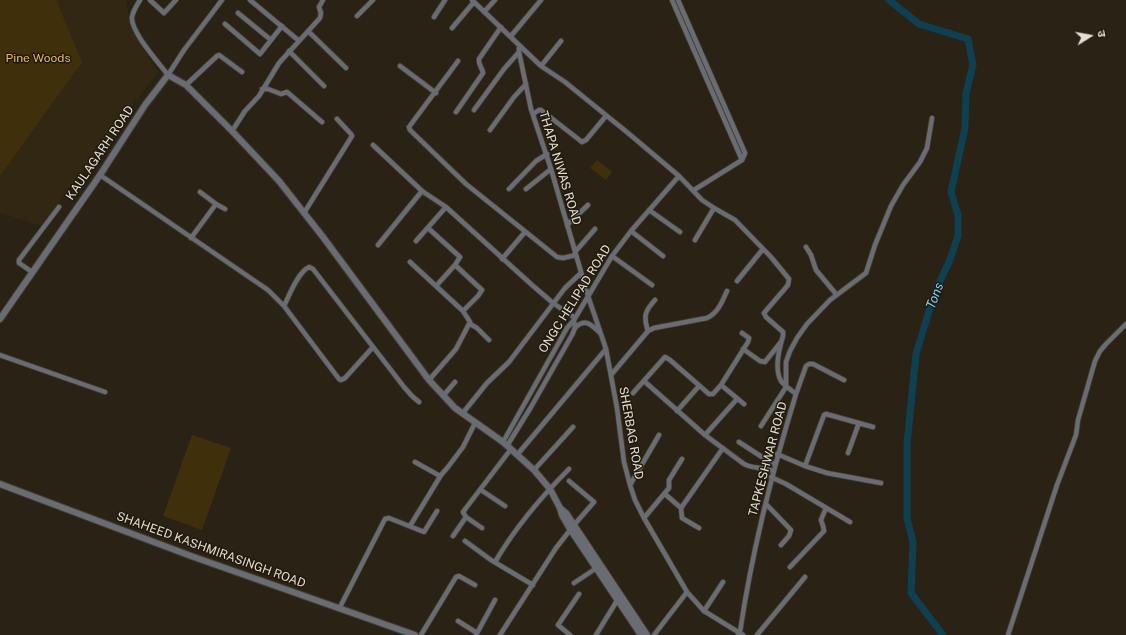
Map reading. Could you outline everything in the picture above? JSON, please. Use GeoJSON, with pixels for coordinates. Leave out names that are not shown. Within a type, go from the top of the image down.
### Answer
{"type":"FeatureCollection","features":[{"type":"Feature","properties":{"kind":"street"},"geometry":{"type":"LineString","coordinates":[[140,0],[132,17],[132,23],[148,50],[168,75],[186,85],[279,181],[429,380],[443,396],[462,414],[507,446],[534,470],[550,489],[562,515],[572,527],[645,635]]}},
{"type":"Feature","properties":{"kind":"street"},"geometry":{"type":"LineString","coordinates":[[150,0],[164,13],[176,0]]}},
{"type":"Feature","properties":{"kind":"street","name":"KAULAGARH ROAD"},"geometry":{"type":"LineString","coordinates":[[0,319],[100,175],[145,105],[222,0]]}},
{"type":"Feature","properties":{"kind":"street"},"geometry":{"type":"LineString","coordinates":[[250,0],[298,40]]}},
{"type":"Feature","properties":{"kind":"street"},"geometry":{"type":"LineString","coordinates":[[232,131],[245,110],[259,96],[278,63],[321,15],[318,7],[323,0]]}},
{"type":"Feature","properties":{"kind":"street"},"geometry":{"type":"LineString","coordinates":[[358,16],[373,0]]}},
{"type":"Feature","properties":{"kind":"street"},"geometry":{"type":"LineString","coordinates":[[434,17],[445,0]]}},
{"type":"Feature","properties":{"kind":"street"},"geometry":{"type":"LineString","coordinates":[[484,12],[495,0]]}},
{"type":"Feature","properties":{"kind":"street"},"geometry":{"type":"LineString","coordinates":[[511,36],[541,0]]}},
{"type":"Feature","properties":{"kind":"street"},"geometry":{"type":"LineString","coordinates":[[672,0],[745,153],[742,160],[694,190]]}},
{"type":"Feature","properties":{"kind":"street"},"geometry":{"type":"LineString","coordinates":[[678,0],[742,160]]}},
{"type":"Feature","properties":{"kind":"street"},"geometry":{"type":"LineString","coordinates":[[452,28],[473,1],[541,66],[565,82],[680,176],[702,200],[735,220],[763,248],[789,279],[788,285],[764,313],[766,317],[783,332],[778,372],[786,387],[761,426]]}},
{"type":"Feature","properties":{"kind":"street"},"geometry":{"type":"LineString","coordinates":[[677,12],[682,9]]}},
{"type":"Feature","properties":{"kind":"street"},"geometry":{"type":"LineString","coordinates":[[238,13],[271,40]]}},
{"type":"Feature","properties":{"kind":"street"},"geometry":{"type":"LineString","coordinates":[[225,24],[260,54],[282,26]]}},
{"type":"Feature","properties":{"kind":"street"},"geometry":{"type":"LineString","coordinates":[[456,112],[483,73],[479,66],[479,60],[501,27]]}},
{"type":"Feature","properties":{"kind":"street"},"geometry":{"type":"LineString","coordinates":[[308,31],[346,68]]}},
{"type":"Feature","properties":{"kind":"street"},"geometry":{"type":"LineString","coordinates":[[541,66],[561,41]]}},
{"type":"Feature","properties":{"kind":"street","name":"THAPA NIWAS ROAD"},"geometry":{"type":"LineString","coordinates":[[519,45],[519,52],[533,114],[547,154],[588,296]]}},
{"type":"Feature","properties":{"kind":"street"},"geometry":{"type":"LineString","coordinates":[[289,51],[324,86]]}},
{"type":"Feature","properties":{"kind":"street"},"geometry":{"type":"LineString","coordinates":[[474,110],[504,69],[519,52]]}},
{"type":"Feature","properties":{"kind":"street"},"geometry":{"type":"LineString","coordinates":[[186,85],[219,55],[242,72]]}},
{"type":"Feature","properties":{"kind":"street"},"geometry":{"type":"LineString","coordinates":[[458,61],[409,127],[410,130],[466,184],[559,258],[575,254],[595,230]]}},
{"type":"Feature","properties":{"kind":"street"},"geometry":{"type":"LineString","coordinates":[[400,66],[436,92]]}},
{"type":"Feature","properties":{"kind":"street"},"geometry":{"type":"LineString","coordinates":[[490,130],[514,97],[526,84]]}},
{"type":"Feature","properties":{"kind":"street"},"geometry":{"type":"LineString","coordinates":[[262,89],[281,94],[287,92],[322,122]]}},
{"type":"Feature","properties":{"kind":"street"},"geometry":{"type":"LineString","coordinates":[[533,114],[541,110],[582,142],[586,140],[606,116]]}},
{"type":"Feature","properties":{"kind":"street","name":"TAPKESHWAR ROAD"},"geometry":{"type":"LineString","coordinates":[[740,634],[747,584],[771,477],[796,394],[786,387],[786,362],[790,351],[797,338],[820,308],[836,294],[866,273],[875,245],[891,206],[903,185],[920,162],[927,148],[932,118]]}},
{"type":"Feature","properties":{"kind":"street"},"geometry":{"type":"LineString","coordinates":[[304,213],[352,136],[337,119]]}},
{"type":"Feature","properties":{"kind":"street"},"geometry":{"type":"LineString","coordinates":[[373,144],[422,191],[446,207],[553,304],[575,319],[575,328],[572,335],[531,407],[481,490],[463,512],[466,517],[482,528]]}},
{"type":"Feature","properties":{"kind":"street"},"geometry":{"type":"LineString","coordinates":[[509,188],[536,161],[547,154]]}},
{"type":"Feature","properties":{"kind":"street"},"geometry":{"type":"LineString","coordinates":[[526,189],[551,169]]}},
{"type":"Feature","properties":{"kind":"street"},"geometry":{"type":"LineString","coordinates":[[100,175],[268,290],[284,306],[341,380],[345,378],[373,347]]}},
{"type":"Feature","properties":{"kind":"street","name":"ONGC HELIPAD ROAD"},"geometry":{"type":"LineString","coordinates":[[507,446],[567,328],[575,319],[612,256],[631,231],[680,176]]}},
{"type":"Feature","properties":{"kind":"street"},"geometry":{"type":"LineString","coordinates":[[378,245],[422,191]]}},
{"type":"Feature","properties":{"kind":"street"},"geometry":{"type":"LineString","coordinates":[[200,192],[225,209]]}},
{"type":"Feature","properties":{"kind":"street"},"geometry":{"type":"LineString","coordinates":[[191,238],[216,204]]}},
{"type":"Feature","properties":{"kind":"street"},"geometry":{"type":"LineString","coordinates":[[567,225],[588,205]]}},
{"type":"Feature","properties":{"kind":"street"},"geometry":{"type":"LineString","coordinates":[[32,272],[20,265],[19,260],[58,207]]}},
{"type":"Feature","properties":{"kind":"street"},"geometry":{"type":"LineString","coordinates":[[416,241],[446,207]]}},
{"type":"Feature","properties":{"kind":"street"},"geometry":{"type":"LineString","coordinates":[[695,240],[714,208]]}},
{"type":"Feature","properties":{"kind":"street"},"geometry":{"type":"LineString","coordinates":[[649,210],[680,232]]}},
{"type":"Feature","properties":{"kind":"street"},"geometry":{"type":"LineString","coordinates":[[428,228],[460,255],[460,259],[436,286]]}},
{"type":"Feature","properties":{"kind":"street"},"geometry":{"type":"LineString","coordinates":[[631,231],[663,256]]}},
{"type":"Feature","properties":{"kind":"street"},"geometry":{"type":"LineString","coordinates":[[502,259],[525,232]]}},
{"type":"Feature","properties":{"kind":"street"},"geometry":{"type":"LineString","coordinates":[[806,247],[812,255],[816,270],[836,294]]}},
{"type":"Feature","properties":{"kind":"street"},"geometry":{"type":"LineString","coordinates":[[737,281],[763,248]]}},
{"type":"Feature","properties":{"kind":"street"},"geometry":{"type":"LineString","coordinates":[[612,256],[652,285]]}},
{"type":"Feature","properties":{"kind":"street"},"geometry":{"type":"LineString","coordinates":[[410,262],[463,311],[470,324],[477,328],[489,340]]}},
{"type":"Feature","properties":{"kind":"street"},"geometry":{"type":"LineString","coordinates":[[455,265],[482,290],[463,311]]}},
{"type":"Feature","properties":{"kind":"street"},"geometry":{"type":"LineString","coordinates":[[284,306],[305,269],[309,267],[313,269],[404,387],[419,402]]}},
{"type":"Feature","properties":{"kind":"street"},"geometry":{"type":"LineString","coordinates":[[462,414],[487,383],[509,362],[565,288],[581,273]]}},
{"type":"Feature","properties":{"kind":"street"},"geometry":{"type":"LineString","coordinates":[[611,375],[648,331],[654,328],[707,318],[717,311],[727,291]]}},
{"type":"Feature","properties":{"kind":"street","name":"SHERBAG ROAD"},"geometry":{"type":"LineString","coordinates":[[588,296],[606,348],[624,462],[630,485],[644,518],[687,592],[704,611],[740,634]]}},
{"type":"Feature","properties":{"kind":"street"},"geometry":{"type":"LineString","coordinates":[[648,331],[645,320],[646,313],[647,309],[655,300]]}},
{"type":"Feature","properties":{"kind":"street"},"geometry":{"type":"LineString","coordinates":[[575,328],[581,323],[585,322],[601,334]]}},
{"type":"Feature","properties":{"kind":"street"},"geometry":{"type":"LineString","coordinates":[[429,380],[456,349],[463,334],[470,324]]}},
{"type":"Feature","properties":{"kind":"street"},"geometry":{"type":"LineString","coordinates":[[1008,635],[1050,507],[1076,435],[1078,420],[1095,361],[1103,348],[1126,324]]}},
{"type":"Feature","properties":{"kind":"street"},"geometry":{"type":"LineString","coordinates":[[634,393],[665,357],[699,386],[711,394],[720,385],[749,340],[742,333]]}},
{"type":"Feature","properties":{"kind":"street"},"geometry":{"type":"LineString","coordinates":[[743,349],[760,361],[765,362],[781,342]]}},
{"type":"Feature","properties":{"kind":"street"},"geometry":{"type":"LineString","coordinates":[[517,455],[606,348]]}},
{"type":"Feature","properties":{"kind":"street"},"geometry":{"type":"LineString","coordinates":[[0,355],[105,392]]}},
{"type":"Feature","properties":{"kind":"street"},"geometry":{"type":"LineString","coordinates":[[796,394],[806,366],[809,364],[813,364],[844,380]]}},
{"type":"Feature","properties":{"kind":"street"},"geometry":{"type":"LineString","coordinates":[[644,381],[705,435],[723,448],[751,467],[760,467],[773,471]]}},
{"type":"Feature","properties":{"kind":"street"},"geometry":{"type":"LineString","coordinates":[[443,396],[455,382]]}},
{"type":"Feature","properties":{"kind":"street"},"geometry":{"type":"LineString","coordinates":[[720,385],[744,404]]}},
{"type":"Feature","properties":{"kind":"street"},"geometry":{"type":"LineString","coordinates":[[677,411],[699,386]]}},
{"type":"Feature","properties":{"kind":"street"},"geometry":{"type":"LineString","coordinates":[[705,435],[737,399]]}},
{"type":"Feature","properties":{"kind":"street"},"geometry":{"type":"LineString","coordinates":[[806,466],[824,415],[826,414],[873,427]]}},
{"type":"Feature","properties":{"kind":"street"},"geometry":{"type":"LineString","coordinates":[[410,526],[440,476],[460,451],[475,423]]}},
{"type":"Feature","properties":{"kind":"street"},"geometry":{"type":"LineString","coordinates":[[848,453],[858,423]]}},
{"type":"Feature","properties":{"kind":"street"},"geometry":{"type":"LineString","coordinates":[[534,470],[573,427]]}},
{"type":"Feature","properties":{"kind":"street"},"geometry":{"type":"LineString","coordinates":[[630,485],[659,435]]}},
{"type":"Feature","properties":{"kind":"street"},"geometry":{"type":"LineString","coordinates":[[739,442],[775,464]]}},
{"type":"Feature","properties":{"kind":"street"},"geometry":{"type":"LineString","coordinates":[[699,528],[682,518],[681,508],[723,448]]}},
{"type":"Feature","properties":{"kind":"street"},"geometry":{"type":"LineString","coordinates":[[777,454],[826,473],[881,482]]}},
{"type":"Feature","properties":{"kind":"street"},"geometry":{"type":"LineString","coordinates":[[644,518],[669,488],[669,480],[682,459]]}},
{"type":"Feature","properties":{"kind":"street"},"geometry":{"type":"LineString","coordinates":[[416,462],[440,476]]}},
{"type":"Feature","properties":{"kind":"street"},"geometry":{"type":"LineString","coordinates":[[495,562],[504,546],[550,489],[569,469]]}},
{"type":"Feature","properties":{"kind":"street"},"geometry":{"type":"LineString","coordinates":[[771,477],[786,484],[850,522]]}},
{"type":"Feature","properties":{"kind":"street"},"geometry":{"type":"LineString","coordinates":[[500,635],[556,548],[594,502],[569,481]]}},
{"type":"Feature","properties":{"kind":"street","name":"SHAHEED KASHMIRASINGH ROAD"},"geometry":{"type":"LineString","coordinates":[[0,484],[191,556],[415,635]]}},
{"type":"Feature","properties":{"kind":"street","name":"SHAHEED KASHMIRASINGH ROAD"},"geometry":{"type":"LineString","coordinates":[[0,488],[190,559],[402,635]]}},
{"type":"Feature","properties":{"kind":"street"},"geometry":{"type":"LineString","coordinates":[[481,490],[504,506]]}},
{"type":"Feature","properties":{"kind":"street"},"geometry":{"type":"LineString","coordinates":[[665,494],[681,508]]}},
{"type":"Feature","properties":{"kind":"street"},"geometry":{"type":"LineString","coordinates":[[766,504],[791,530],[789,536],[781,545]]}},
{"type":"Feature","properties":{"kind":"street"},"geometry":{"type":"LineString","coordinates":[[790,567],[824,531],[824,526],[821,520],[826,508]]}},
{"type":"Feature","properties":{"kind":"street"},"geometry":{"type":"LineString","coordinates":[[339,609],[385,519],[389,518],[425,532],[437,511]]}},
{"type":"Feature","properties":{"kind":"street"},"geometry":{"type":"LineString","coordinates":[[453,536],[466,517]]}},
{"type":"Feature","properties":{"kind":"street"},"geometry":{"type":"LineString","coordinates":[[465,541],[495,562],[533,585]]}},
{"type":"Feature","properties":{"kind":"street"},"geometry":{"type":"LineString","coordinates":[[574,583],[598,567]]}},
{"type":"Feature","properties":{"kind":"street"},"geometry":{"type":"LineString","coordinates":[[421,635],[456,577],[459,576],[475,585]]}},
{"type":"Feature","properties":{"kind":"street"},"geometry":{"type":"LineString","coordinates":[[757,635],[805,577]]}},
{"type":"Feature","properties":{"kind":"street"},"geometry":{"type":"LineString","coordinates":[[704,611],[723,582]]}},
{"type":"Feature","properties":{"kind":"street"},"geometry":{"type":"LineString","coordinates":[[654,635],[687,592]]}},
{"type":"Feature","properties":{"kind":"street"},"geometry":{"type":"LineString","coordinates":[[570,635],[558,625],[579,594]]}},
{"type":"Feature","properties":{"kind":"street"},"geometry":{"type":"LineString","coordinates":[[596,635],[619,598]]}},
{"type":"Feature","properties":{"kind":"street"},"geometry":{"type":"LineString","coordinates":[[458,621],[476,634],[495,600]]}},
{"type":"Feature","properties":{"kind":"shaded area"},"geometry":{"type":"Polygon","coordinates":[[[0,0],[126,0],[130,27],[158,72],[41,226],[0,213],[0,0]]]}},
{"type":"Feature","properties":{"kind":"green space","name":"Pine Woods"},"geometry":{"type":"Polygon","coordinates":[[[0,0],[56,0],[82,62],[0,176],[0,0]]]}},
{"type":"Feature","properties":{"kind":"green space"},"geometry":{"type":"Polygon","coordinates":[[[597,160],[612,172],[606,180],[590,168],[597,160]]]}},
{"type":"Feature","properties":{"kind":"green space"},"geometry":{"type":"Polygon","coordinates":[[[192,435],[231,448],[202,530],[163,516],[192,435]]]}},
{"type":"Feature","properties":{"kind":"waterway","name":"Tons"},"geometry":{"type":"LineString","coordinates":[[889,0],[919,24],[968,39],[973,65],[966,93],[965,128],[951,192],[958,215],[958,236],[929,311],[916,354],[907,444],[907,518],[913,542],[911,593],[943,635]]}}]}
